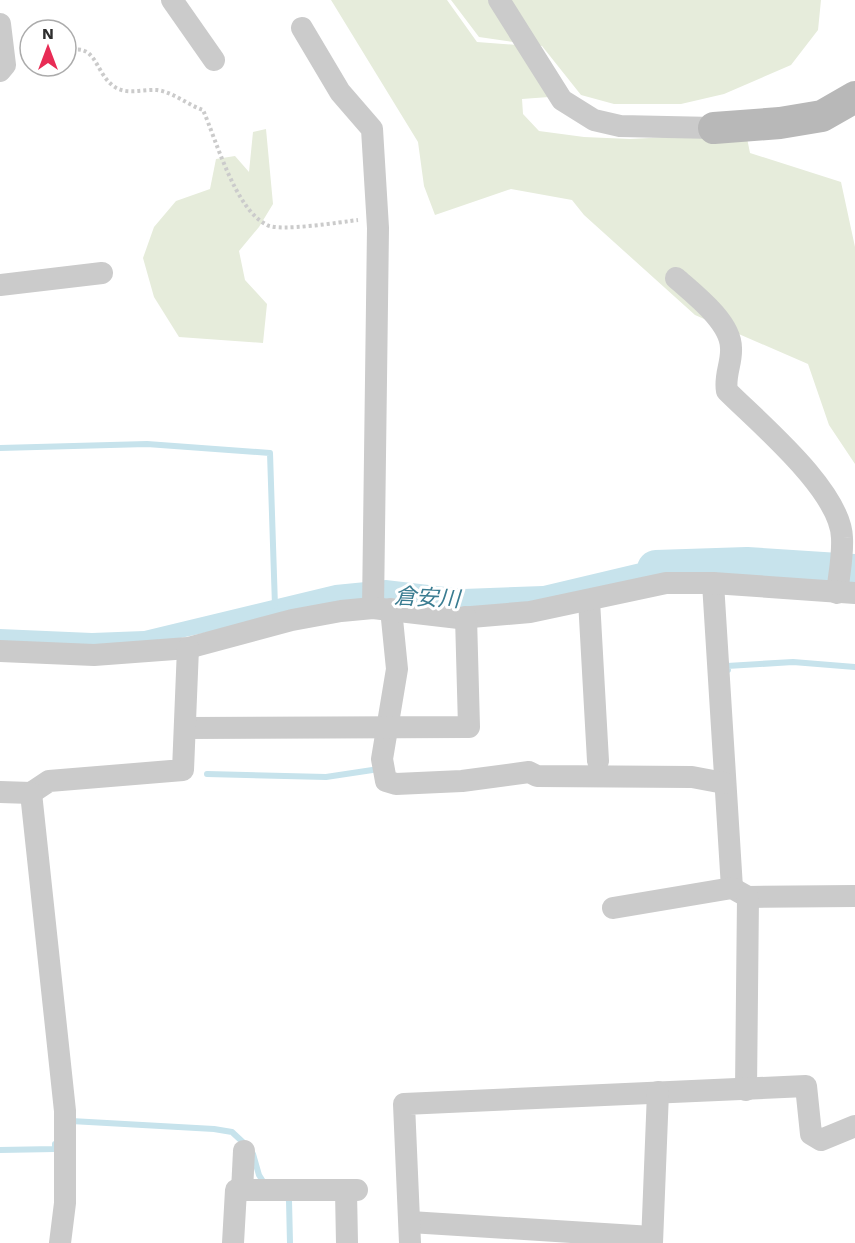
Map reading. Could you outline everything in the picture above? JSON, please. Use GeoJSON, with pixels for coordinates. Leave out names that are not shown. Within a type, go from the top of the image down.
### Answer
{"type":"FeatureCollection","features":[{"type":"Feature","properties":{"kind":"street"},"geometry":{"type":"LineString","coordinates":[[172,0],[214,60]]}},
{"type":"Feature","properties":{"kind":"street"},"geometry":{"type":"LineString","coordinates":[[500,0],[562,100],[594,120],[620,126],[714,128],[780,123],[822,116],[855,97]]}},
{"type":"Feature","properties":{"kind":"street"},"geometry":{"type":"LineString","coordinates":[[0,24],[5,65],[0,71]]}},
{"type":"Feature","properties":{"kind":"street"},"geometry":{"type":"LineString","coordinates":[[302,27],[340,92],[372,129],[378,219],[378,599],[397,669],[383,770],[386,781],[396,784],[462,781],[530,772],[537,776],[692,777],[725,780]]}},
{"type":"Feature","properties":{"kind":"street"},"geometry":{"type":"LineString","coordinates":[[0,285],[102,273]]}},
{"type":"Feature","properties":{"kind":"street"},"geometry":{"type":"LineString","coordinates":[[0,651],[94,655],[188,648],[378,599],[466,617],[530,612],[666,583],[842,584],[842,536],[836,516],[816,481],[727,391],[725,382],[731,348],[728,335],[708,306],[676,278]]}},
{"type":"Feature","properties":{"kind":"street"},"geometry":{"type":"LineString","coordinates":[[713,583],[725,780],[740,892],[746,1090]]}},
{"type":"Feature","properties":{"kind":"street"},"geometry":{"type":"LineString","coordinates":[[589,600],[598,761]]}},
{"type":"Feature","properties":{"kind":"street"},"geometry":{"type":"LineString","coordinates":[[185,728],[469,727],[466,617]]}},
{"type":"Feature","properties":{"kind":"street"},"geometry":{"type":"LineString","coordinates":[[0,792],[31,794],[50,781],[183,770],[188,648]]}},
{"type":"Feature","properties":{"kind":"street"},"geometry":{"type":"LineString","coordinates":[[31,794],[65,1111],[65,1203],[60,1243]]}},
{"type":"Feature","properties":{"kind":"street"},"geometry":{"type":"LineString","coordinates":[[613,908],[740,892],[855,896]]}},
{"type":"Feature","properties":{"kind":"street"},"geometry":{"type":"LineString","coordinates":[[658,1092],[652,1240],[410,1233],[404,1104],[658,1092],[746,1090],[806,1086],[811,1134],[821,1140],[855,1126]]}},
{"type":"Feature","properties":{"kind":"street"},"geometry":{"type":"LineString","coordinates":[[242,1191],[244,1151]]}},
{"type":"Feature","properties":{"kind":"street"},"geometry":{"type":"LineString","coordinates":[[233,1243],[236,1190],[351,1191],[347,1243]]}},
{"type":"Feature","properties":{"kind":"path"},"geometry":{"type":"LineString","coordinates":[[78,48],[87,51],[112,86],[128,92],[166,92],[203,110],[244,206],[267,226],[286,228],[378,219]]}},
{"type":"Feature","properties":{"kind":"green space"},"geometry":{"type":"Polygon","coordinates":[[[331,0],[447,0],[477,42],[517,45],[549,97],[522,99],[523,114],[539,131],[584,137],[630,139],[746,133],[750,153],[841,182],[855,247],[855,464],[829,425],[808,364],[695,315],[584,215],[572,200],[511,189],[435,215],[424,186],[418,142],[331,0]]]}},
{"type":"Feature","properties":{"kind":"green space"},"geometry":{"type":"Polygon","coordinates":[[[451,0],[821,0],[818,30],[791,65],[724,94],[681,104],[614,104],[581,95],[542,46],[479,37],[451,0]]]}},
{"type":"Feature","properties":{"kind":"green space"},"geometry":{"type":"Polygon","coordinates":[[[266,129],[273,204],[259,227],[239,251],[245,280],[267,304],[263,343],[179,337],[154,297],[143,258],[154,227],[176,201],[210,189],[216,159],[235,156],[249,172],[253,132],[266,129]]]}},
{"type":"Feature","properties":{"kind":"water"},"geometry":{"type":"Polygon","coordinates":[[[707,558],[708,577],[530,608],[276,617],[176,639],[94,647],[0,643],[0,629],[92,633],[144,631],[335,585],[386,580],[463,589],[543,586],[640,563],[707,558]]]}},
{"type":"Feature","properties":{"kind":"waterway"},"geometry":{"type":"LineString","coordinates":[[0,448],[147,444],[270,453],[275,606]]}},
{"type":"Feature","properties":{"kind":"waterway","name":"倉安川"},"geometry":{"type":"LineString","coordinates":[[656,569],[747,566],[855,573]]}},
{"type":"Feature","properties":{"kind":"waterway"},"geometry":{"type":"LineString","coordinates":[[728,670],[727,666],[793,662],[855,667]]}},
{"type":"Feature","properties":{"kind":"waterway"},"geometry":{"type":"LineString","coordinates":[[207,774],[326,777],[379,769]]}},
{"type":"Feature","properties":{"kind":"waterway"},"geometry":{"type":"LineString","coordinates":[[71,1121],[214,1129],[232,1132],[247,1146]]}},
{"type":"Feature","properties":{"kind":"waterway"},"geometry":{"type":"LineString","coordinates":[[0,1150],[55,1149],[55,1144]]}},
{"type":"Feature","properties":{"kind":"waterway"},"geometry":{"type":"LineString","coordinates":[[253,1154],[259,1175],[264,1183]]}},
{"type":"Feature","properties":{"kind":"waterway"},"geometry":{"type":"LineString","coordinates":[[284,1196],[289,1200],[290,1243]]}}]}
